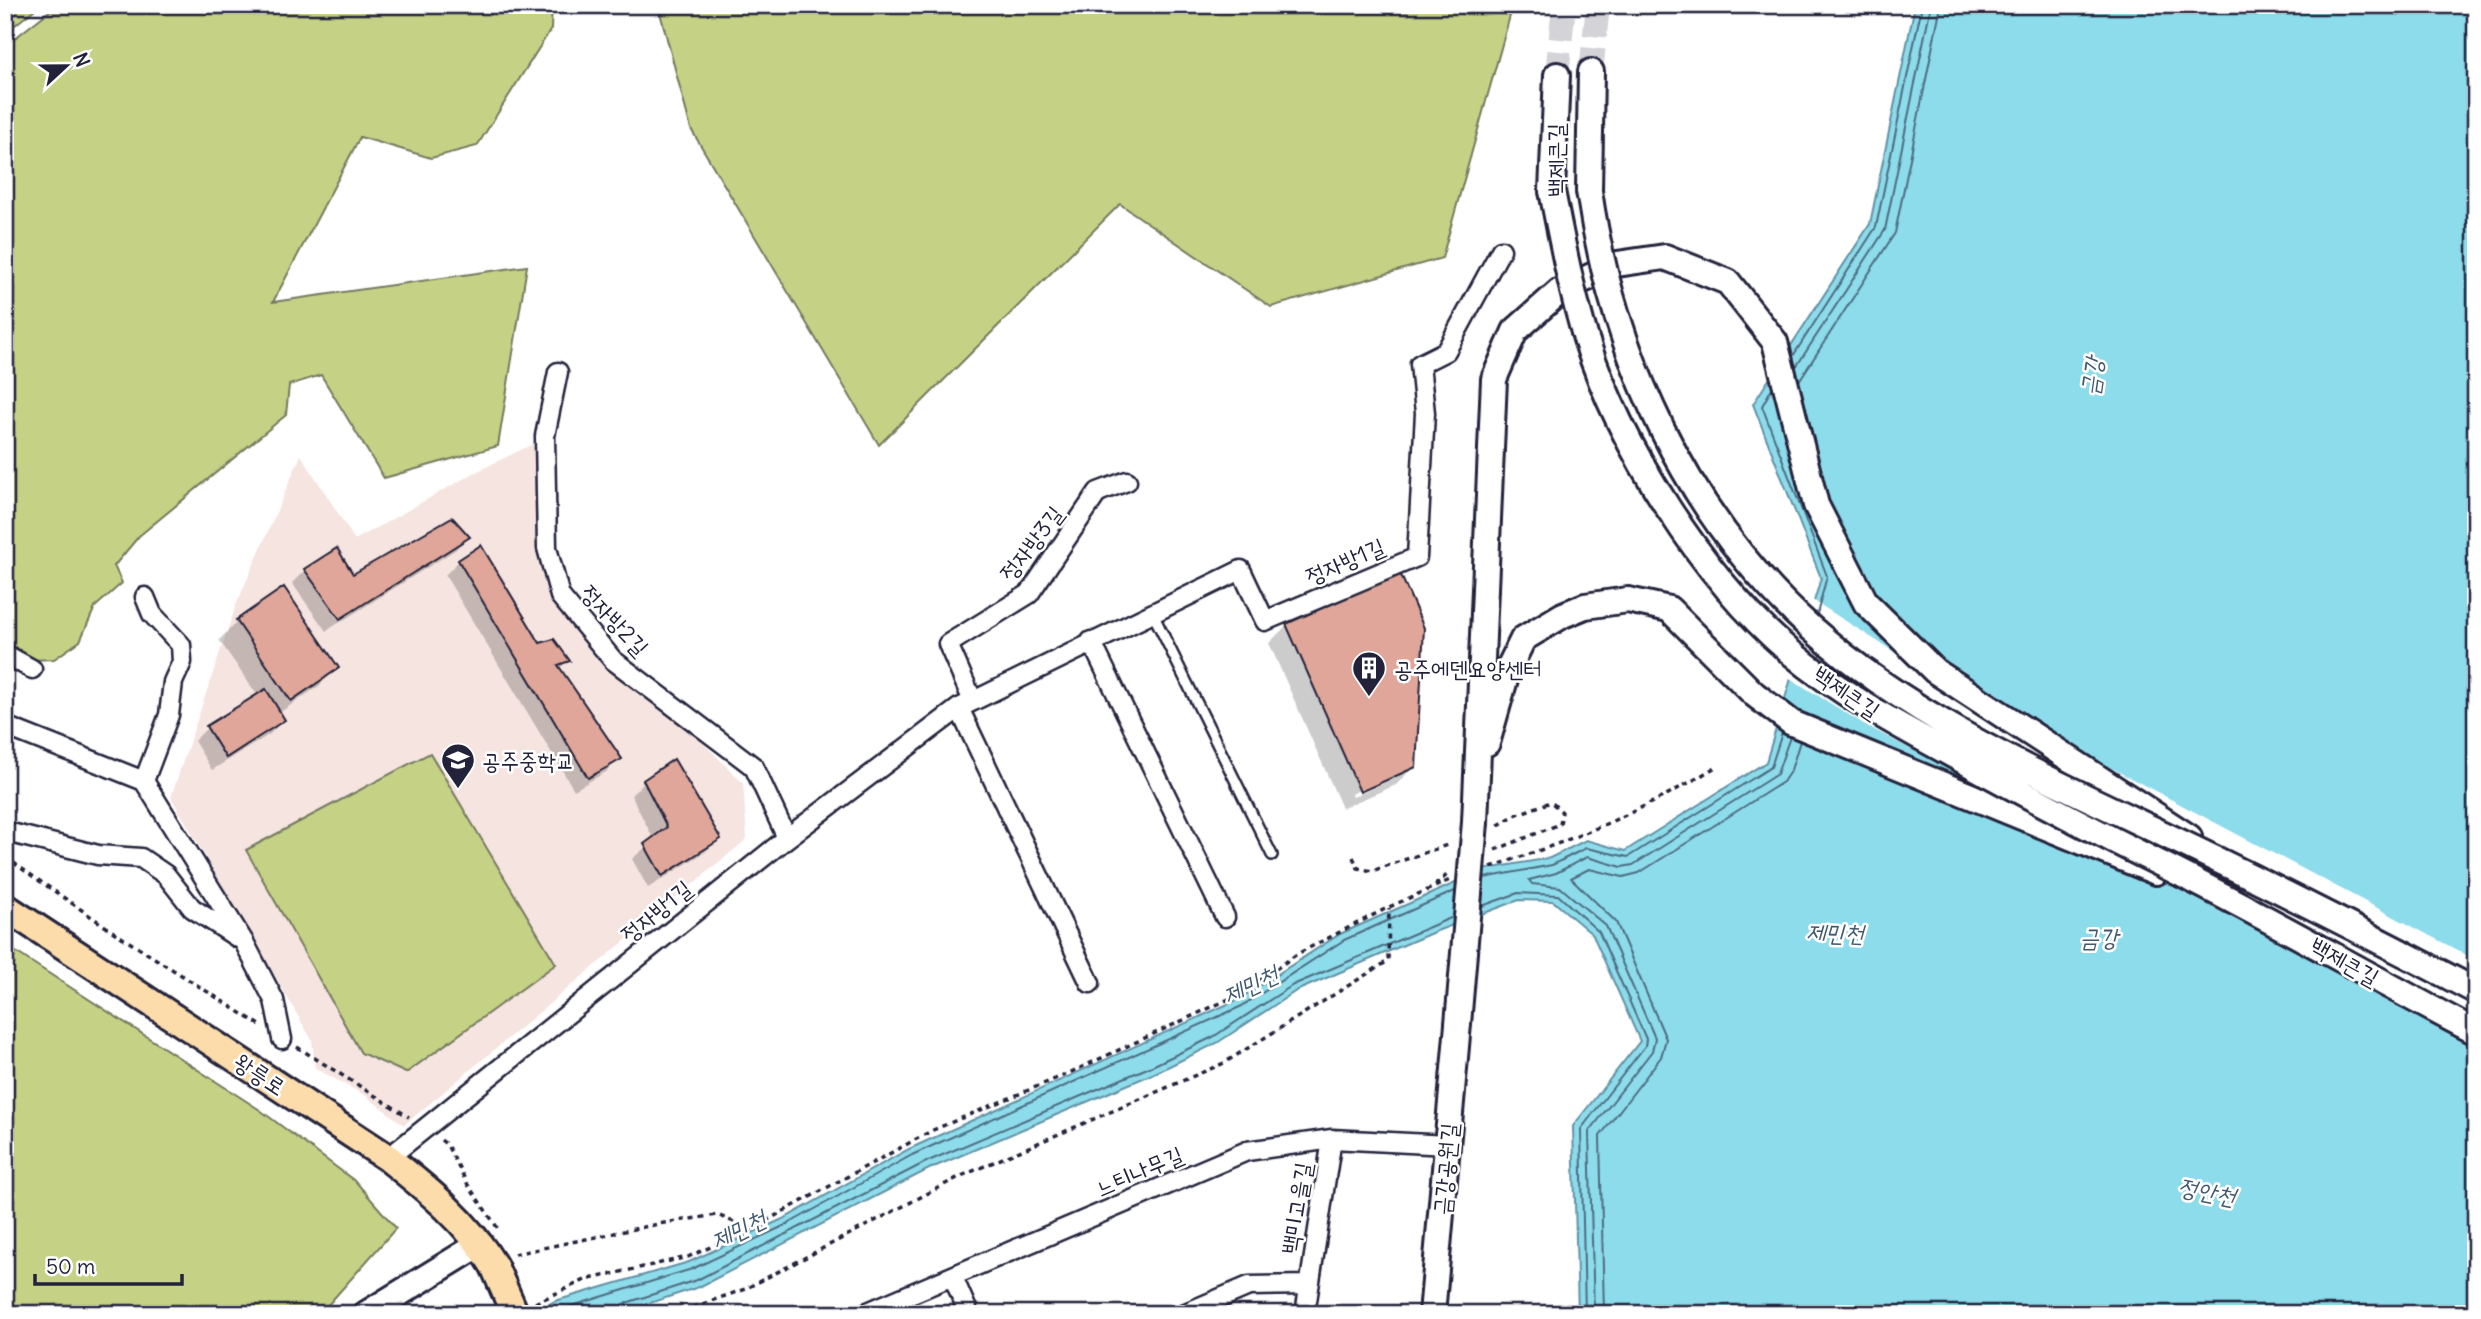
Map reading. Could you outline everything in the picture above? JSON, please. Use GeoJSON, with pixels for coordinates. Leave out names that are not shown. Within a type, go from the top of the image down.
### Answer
{"type":"FeatureCollection","features":[{"type":"Feature","properties":{"kind":"main road","name":"백제큰길"},"geometry":{"type":"LineString","coordinates":[[1591,72],[1589,191],[1597,250],[1619,326],[1641,386],[1678,464],[1744,557],[1811,628],[1885,683],[1956,728],[2080,794],[2290,895],[2476,991]]}},
{"type":"Feature","properties":{"kind":"main road","name":"백제큰길"},"geometry":{"type":"LineString","coordinates":[[1556,75],[1552,191],[1587,341],[1614,407],[1659,493],[1719,579],[1789,651],[1870,709],[2064,815],[2264,915],[2476,1032]]}},
{"type":"Feature","properties":{"kind":"main road"},"geometry":{"type":"LineString","coordinates":[[1476,784],[1494,379],[1516,331],[1560,290],[1617,264],[1665,257],[1728,282],[1775,342],[1816,505],[1867,603],[1935,671],[2186,835],[2290,895]]}},
{"type":"Feature","properties":{"kind":"main road"},"geometry":{"type":"LineString","coordinates":[[1476,784],[1507,672],[1523,639],[1563,615],[1585,606],[1628,600],[1669,609],[1754,694],[1793,723],[2264,915]]}},
{"type":"Feature","properties":{"kind":"main road","name":"금강공원길"},"geometry":{"type":"LineString","coordinates":[[1432,1314],[1475,822],[1476,784]]}},
{"type":"Feature","properties":{"kind":"main road","name":"왕릉로"},"geometry":{"type":"LineString","coordinates":[[5,907],[388,1158],[440,1199],[496,1255],[519,1311]]}},
{"type":"Feature","properties":{"kind":"main road"},"geometry":{"type":"LineString","coordinates":[[366,1314],[496,1255]]}},
{"type":"Feature","properties":{"kind":"street"},"geometry":{"type":"LineString","coordinates":[[5,13],[10,5]]}},
{"type":"Feature","properties":{"kind":"street","name":"정자방1길"},"geometry":{"type":"LineString","coordinates":[[388,1158],[787,838],[966,704],[1241,570],[1265,621],[1417,557],[1424,414],[1420,364],[1446,351],[1501,250]]}},
{"type":"Feature","properties":{"kind":"street","name":"정자방2길"},"geometry":{"type":"LineString","coordinates":[[558,372],[545,436],[547,548],[560,596],[613,660],[754,767],[787,838]]}},
{"type":"Feature","properties":{"kind":"street","name":"정자방3길"},"geometry":{"type":"LineString","coordinates":[[966,704],[948,644],[1029,594],[1098,492],[1127,481]]}},
{"type":"Feature","properties":{"kind":"street"},"geometry":{"type":"LineString","coordinates":[[144,781],[169,715],[173,682],[182,662],[181,645],[152,614],[145,597]]}},
{"type":"Feature","properties":{"kind":"street"},"geometry":{"type":"LineString","coordinates":[[1091,641],[1225,917]]}},
{"type":"Feature","properties":{"kind":"street"},"geometry":{"type":"LineString","coordinates":[[5,654],[32,669]]}},
{"type":"Feature","properties":{"kind":"street"},"geometry":{"type":"LineString","coordinates":[[966,704],[1090,983]]}},
{"type":"Feature","properties":{"kind":"street"},"geometry":{"type":"LineString","coordinates":[[5,726],[144,781],[175,836],[244,942],[274,1000],[282,1039]]}},
{"type":"Feature","properties":{"kind":"street"},"geometry":{"type":"LineString","coordinates":[[7,832],[98,855],[141,858],[166,875],[192,908],[244,942]]}},
{"type":"Feature","properties":{"kind":"street","name":"느티나무길"},"geometry":{"type":"LineString","coordinates":[[863,1314],[1247,1152],[1332,1139],[1448,1145]]}},
{"type":"Feature","properties":{"kind":"street","name":"백미고을길"},"geometry":{"type":"LineString","coordinates":[[1305,1314],[1332,1139]]}},
{"type":"Feature","properties":{"kind":"street"},"geometry":{"type":"LineString","coordinates":[[953,1277],[969,1314]]}},
{"type":"Feature","properties":{"kind":"street","name":"백미고을길"},"geometry":{"type":"LineString","coordinates":[[1183,1314],[1249,1286],[1308,1286]]}},
{"type":"Feature","properties":{"kind":"lane"},"geometry":{"type":"LineString","coordinates":[[1152,612],[1272,855]]}},
{"type":"Feature","properties":{"kind":"path"},"geometry":{"type":"LineString","coordinates":[[1486,869],[1565,843],[1637,811],[1717,766]]}},
{"type":"Feature","properties":{"kind":"path"},"geometry":{"type":"LineString","coordinates":[[519,1311],[585,1280],[688,1257],[751,1229],[933,1130],[1067,1074],[1242,993],[1297,954],[1390,906],[1460,877]]}},
{"type":"Feature","properties":{"kind":"path"},"geometry":{"type":"LineString","coordinates":[[674,1314],[745,1289],[959,1177],[1224,1063],[1352,986],[1389,958],[1390,906]]}},
{"type":"Feature","properties":{"kind":"path"},"geometry":{"type":"LineString","coordinates":[[496,1255],[717,1215],[751,1229]]}},
{"type":"Feature","properties":{"kind":"shaded area","name":"공주중학교"},"geometry":{"type":"Polygon","coordinates":[[[533,444],[553,571],[579,619],[743,783],[747,839],[404,1125],[366,1096],[315,1068],[312,1040],[171,797],[235,608],[301,455],[355,540],[474,473],[533,444]]]}},
{"type":"Feature","properties":{"kind":"green space"},"geometry":{"type":"Polygon","coordinates":[[[5,5],[40,5],[5,33],[5,5]]]}},
{"type":"Feature","properties":{"kind":"green space"},"geometry":{"type":"Polygon","coordinates":[[[57,5],[552,5],[551,29],[477,146],[431,158],[360,137],[273,302],[527,266],[498,446],[384,478],[321,375],[289,385],[286,415],[139,536],[114,566],[122,583],[95,607],[80,641],[54,659],[5,661],[5,46],[57,5]]]}},
{"type":"Feature","properties":{"kind":"green space"},"geometry":{"type":"Polygon","coordinates":[[[658,5],[1513,5],[1442,258],[1271,307],[1120,204],[879,445],[691,129],[658,5]]]}},
{"type":"Feature","properties":{"kind":"green space"},"geometry":{"type":"Polygon","coordinates":[[[430,753],[556,964],[406,1073],[361,1053],[246,850],[430,753]]]}},
{"type":"Feature","properties":{"kind":"green space"},"geometry":{"type":"Polygon","coordinates":[[[5,945],[260,1110],[356,1182],[396,1228],[320,1314],[5,1314],[5,945]]]}},
{"type":"Feature","properties":{"kind":"water","name":"금강"},"geometry":{"type":"Polygon","coordinates":[[[1915,5],[2476,5],[2476,1314],[1578,1314],[1573,1126],[1640,1041],[1593,935],[1553,901],[1519,900],[1434,932],[1296,991],[1217,1043],[1155,1073],[929,1169],[699,1287],[616,1314],[531,1314],[555,1301],[689,1262],[785,1218],[909,1149],[1239,999],[1340,934],[1487,869],[1550,858],[1586,840],[1625,851],[1766,762],[1821,578],[1753,404],[1870,224],[1915,5]]]}},
{"type":"Feature","properties":{"kind":"pier"},"geometry":{"type":"Polygon","coordinates":[[[1811,599],[1910,662],[2476,960],[2476,1045],[1867,726],[1788,677],[1811,599]]]}},
{"type":"Feature","properties":{"kind":"building"},"geometry":{"type":"Polygon","coordinates":[[[452,517],[470,537],[340,619],[304,569],[337,548],[353,574],[452,517]]]}},
{"type":"Feature","properties":{"kind":"building"},"geometry":{"type":"Polygon","coordinates":[[[481,545],[540,643],[554,639],[570,661],[558,665],[622,759],[588,778],[458,560],[481,545]]]}},
{"type":"Feature","properties":{"kind":"building","name":"공주에덴요양센터"},"geometry":{"type":"Polygon","coordinates":[[[1400,573],[1424,628],[1416,767],[1360,792],[1286,624],[1400,573]]]}},
{"type":"Feature","properties":{"kind":"building"},"geometry":{"type":"Polygon","coordinates":[[[284,587],[339,668],[291,701],[236,620],[284,587]]]}},
{"type":"Feature","properties":{"kind":"building"},"geometry":{"type":"Polygon","coordinates":[[[266,689],[285,720],[226,758],[206,726],[266,689]]]}},
{"type":"Feature","properties":{"kind":"building"},"geometry":{"type":"Polygon","coordinates":[[[674,759],[721,839],[662,876],[644,844],[667,827],[643,780],[674,759]]]}},
{"type":"Feature","properties":{"kind":"tunnel"},"geometry":{"type":"LineString","coordinates":[[1557,75],[1564,5]]}},
{"type":"Feature","properties":{"kind":"tunnel"},"geometry":{"type":"LineString","coordinates":[[1591,72],[1598,5]]}},
{"type":"Feature","properties":{"kind":"place","name":"공주에덴요양센터"},"geometry":{"type":"Point","coordinates":[1369,698]}},
{"type":"Feature","properties":{"kind":"place","name":"공주중학교"},"geometry":{"type":"Point","coordinates":[458,790]}},
{"type":"Feature","properties":{"kind":"water label","name":"제민천"},"geometry":{"type":"Point","coordinates":[1835,932]}},
{"type":"Feature","properties":{"kind":"water label","name":"제민천"},"geometry":{"type":"Point","coordinates":[1250,984]}},
{"type":"Feature","properties":{"kind":"water label","name":"정안천"},"geometry":{"type":"Point","coordinates":[2207,1191]}},
{"type":"Feature","properties":{"kind":"water label","name":"제민천"},"geometry":{"type":"Point","coordinates":[738,1229]}}]}
